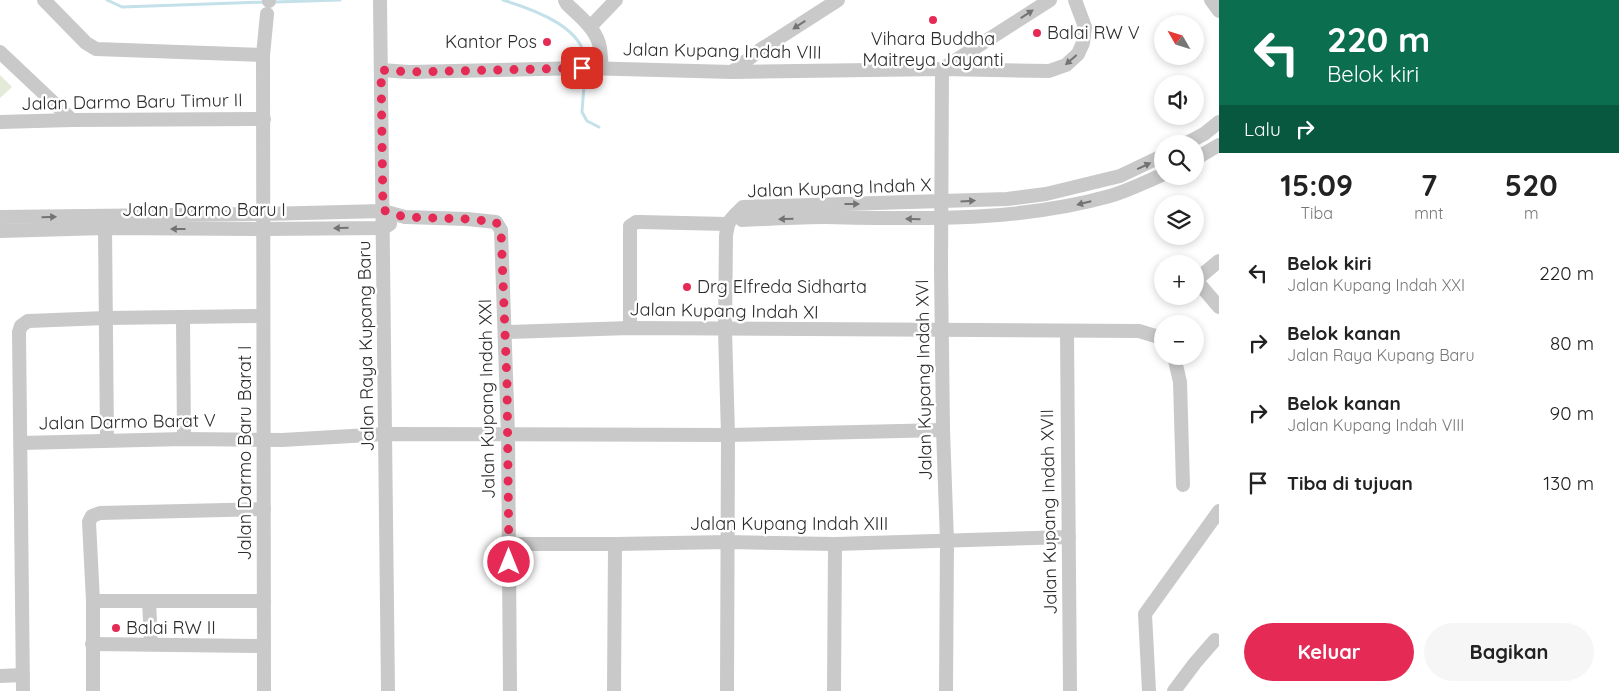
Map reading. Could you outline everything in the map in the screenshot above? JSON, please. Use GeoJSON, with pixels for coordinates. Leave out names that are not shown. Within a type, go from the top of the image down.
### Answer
{"type":"FeatureCollection","features":[{"type":"Feature","properties":{"kind":"street"},"geometry":{"type":"LineString","coordinates":[[44,0],[86,43],[96,49],[263,56]]}},
{"type":"Feature","properties":{"kind":"street"},"geometry":{"type":"LineString","coordinates":[[565,0],[590,26],[598,39],[600,48],[590,68]]}},
{"type":"Feature","properties":{"kind":"street"},"geometry":{"type":"LineString","coordinates":[[590,26],[616,0]]}},
{"type":"Feature","properties":{"kind":"street"},"geometry":{"type":"LineString","coordinates":[[732,72],[760,50],[838,0]]}},
{"type":"Feature","properties":{"kind":"street"},"geometry":{"type":"LineString","coordinates":[[942,69],[1050,0]]}},
{"type":"Feature","properties":{"kind":"street","name":"Jalan Kupang Indah VIII"},"geometry":{"type":"LineString","coordinates":[[381,70],[410,72],[590,68],[732,72],[942,69],[1049,71],[1066,65],[1078,54],[1083,43],[1085,27],[1075,0]]}},
{"type":"Feature","properties":{"kind":"street"},"geometry":{"type":"LineString","coordinates":[[1211,0],[1219,11]]}},
{"type":"Feature","properties":{"kind":"street","name":"Jalan Darmo Baru Barat I"},"geometry":{"type":"LineString","coordinates":[[264,691],[263,56],[268,5]]}},
{"type":"Feature","properties":{"kind":"street","name":"Jalan Raya Kupang Baru"},"geometry":{"type":"LineString","coordinates":[[380,6],[388,691]]}},
{"type":"Feature","properties":{"kind":"street"},"geometry":{"type":"LineString","coordinates":[[0,52],[72,120]]}},
{"type":"Feature","properties":{"kind":"street","name":"Jalan Kupang Indah XVI"},"geometry":{"type":"LineString","coordinates":[[942,69],[942,430],[947,541],[946,691]]}},
{"type":"Feature","properties":{"kind":"street","name":"Jalan Darmo Baru Timur II"},"geometry":{"type":"LineString","coordinates":[[0,122],[264,119]]}},
{"type":"Feature","properties":{"kind":"street"},"geometry":{"type":"LineString","coordinates":[[1202,135],[1219,122]]}},
{"type":"Feature","properties":{"kind":"street"},"geometry":{"type":"LineString","coordinates":[[1204,154],[1219,145]]}},
{"type":"Feature","properties":{"kind":"street","name":"Jalan Kupang Indah X"},"geometry":{"type":"LineString","coordinates":[[878,211],[943,202],[1007,199],[1046,194],[1120,176],[1154,160]]}},
{"type":"Feature","properties":{"kind":"street"},"geometry":{"type":"LineString","coordinates":[[1120,176],[1124,191]]}},
{"type":"Feature","properties":{"kind":"street","name":"Jalan Kupang Indah X"},"geometry":{"type":"LineString","coordinates":[[630,328],[630,226],[636,222],[732,219],[743,207],[823,211],[878,211],[942,219],[1003,215],[1070,206],[1124,191],[1154,178]]}},
{"type":"Feature","properties":{"kind":"street","name":"Jalan Darmo Baru I"},"geometry":{"type":"LineString","coordinates":[[0,231],[21,224],[383,210]]}},
{"type":"Feature","properties":{"kind":"street","name":"Jalan Kupang Indah XXI"},"geometry":{"type":"LineString","coordinates":[[383,210],[404,217],[468,219],[496,222],[500,226],[508,434],[510,691]]}},
{"type":"Feature","properties":{"kind":"street","name":"Jalan Darmo Baru I"},"geometry":{"type":"LineString","coordinates":[[0,217],[21,224],[105,228],[263,229],[384,228],[404,217]]}},
{"type":"Feature","properties":{"kind":"street"},"geometry":{"type":"LineString","coordinates":[[727,691],[728,435],[725,330],[726,236],[732,219]]}},
{"type":"Feature","properties":{"kind":"street"},"geometry":{"type":"LineString","coordinates":[[105,228],[107,440]]}},
{"type":"Feature","properties":{"kind":"street"},"geometry":{"type":"LineString","coordinates":[[1219,261],[1196,280],[1219,307]]}},
{"type":"Feature","properties":{"kind":"street"},"geometry":{"type":"LineString","coordinates":[[23,691],[19,332],[21,326],[28,321],[263,316]]}},
{"type":"Feature","properties":{"kind":"street"},"geometry":{"type":"LineString","coordinates":[[182,318],[184,439]]}},
{"type":"Feature","properties":{"kind":"street","name":"Jalan Kupang Indah XI"},"geometry":{"type":"LineString","coordinates":[[505,332],[630,328],[1135,332],[1154,336]]}},
{"type":"Feature","properties":{"kind":"street","name":"Jalan Kupang Indah XVII"},"geometry":{"type":"LineString","coordinates":[[1067,332],[1070,691]]}},
{"type":"Feature","properties":{"kind":"street"},"geometry":{"type":"LineString","coordinates":[[1176,365],[1180,382],[1183,486]]}},
{"type":"Feature","properties":{"kind":"street","name":"Jalan Darmo Barat V"},"geometry":{"type":"LineString","coordinates":[[21,443],[184,439],[282,440],[386,434],[728,435],[942,430]]}},
{"type":"Feature","properties":{"kind":"street"},"geometry":{"type":"LineString","coordinates":[[92,691],[93,601],[90,518],[94,514],[100,513],[264,510]]}},
{"type":"Feature","properties":{"kind":"street"},"geometry":{"type":"LineString","coordinates":[[1149,691],[1145,614],[1219,511]]}},
{"type":"Feature","properties":{"kind":"street","name":"Jalan Kupang Indah XIII"},"geometry":{"type":"LineString","coordinates":[[509,544],[728,542],[835,544],[1069,537]]}},
{"type":"Feature","properties":{"kind":"street"},"geometry":{"type":"LineString","coordinates":[[614,691],[615,544]]}},
{"type":"Feature","properties":{"kind":"street"},"geometry":{"type":"LineString","coordinates":[[834,691],[835,544]]}},
{"type":"Feature","properties":{"kind":"street"},"geometry":{"type":"LineString","coordinates":[[93,601],[264,601]]}},
{"type":"Feature","properties":{"kind":"street"},"geometry":{"type":"LineString","coordinates":[[149,601],[151,643]]}},
{"type":"Feature","properties":{"kind":"street"},"geometry":{"type":"LineString","coordinates":[[1174,691],[1215,640]]}},
{"type":"Feature","properties":{"kind":"street"},"geometry":{"type":"LineString","coordinates":[[92,644],[151,643],[264,646]]}},
{"type":"Feature","properties":{"kind":"street"},"geometry":{"type":"LineString","coordinates":[[0,676],[23,676]]}},
{"type":"Feature","properties":{"kind":"green space"},"geometry":{"type":"Polygon","coordinates":[[[0,75],[12,87],[0,98],[0,75]]]}},
{"type":"Feature","properties":{"kind":"waterway"},"geometry":{"type":"LineString","coordinates":[[107,0],[122,7],[265,2]]}},
{"type":"Feature","properties":{"kind":"waterway"},"geometry":{"type":"LineString","coordinates":[[275,2],[340,0]]}},
{"type":"Feature","properties":{"kind":"waterway"},"geometry":{"type":"LineString","coordinates":[[503,0],[543,15],[568,31],[578,41],[584,53],[585,66]]}},
{"type":"Feature","properties":{"kind":"waterway"},"geometry":{"type":"LineString","coordinates":[[585,72],[582,112],[587,121],[599,127]]}},
{"type":"Feature","properties":{"kind":"place","name":"Vihara Buddha Maitreya Jayanti"},"geometry":{"type":"Point","coordinates":[933,20]}},
{"type":"Feature","properties":{"kind":"place","name":"Balai RW V"},"geometry":{"type":"Point","coordinates":[1037,33]}},
{"type":"Feature","properties":{"kind":"place","name":"Kantor Pos"},"geometry":{"type":"Point","coordinates":[547,42]}},
{"type":"Feature","properties":{"kind":"place","name":"Drg Elfreda Sidharta"},"geometry":{"type":"Point","coordinates":[687,287]}},
{"type":"Feature","properties":{"kind":"place","name":"Balai RW II"},"geometry":{"type":"Point","coordinates":[116,628]}},
{"type":"Feature","properties":{"kind":"route"},"geometry":{"type":"LineString","coordinates":[[509,562],[507,383],[500,226],[496,222],[468,219],[404,217],[383,210],[381,70],[410,72],[582,68]]}}]}
